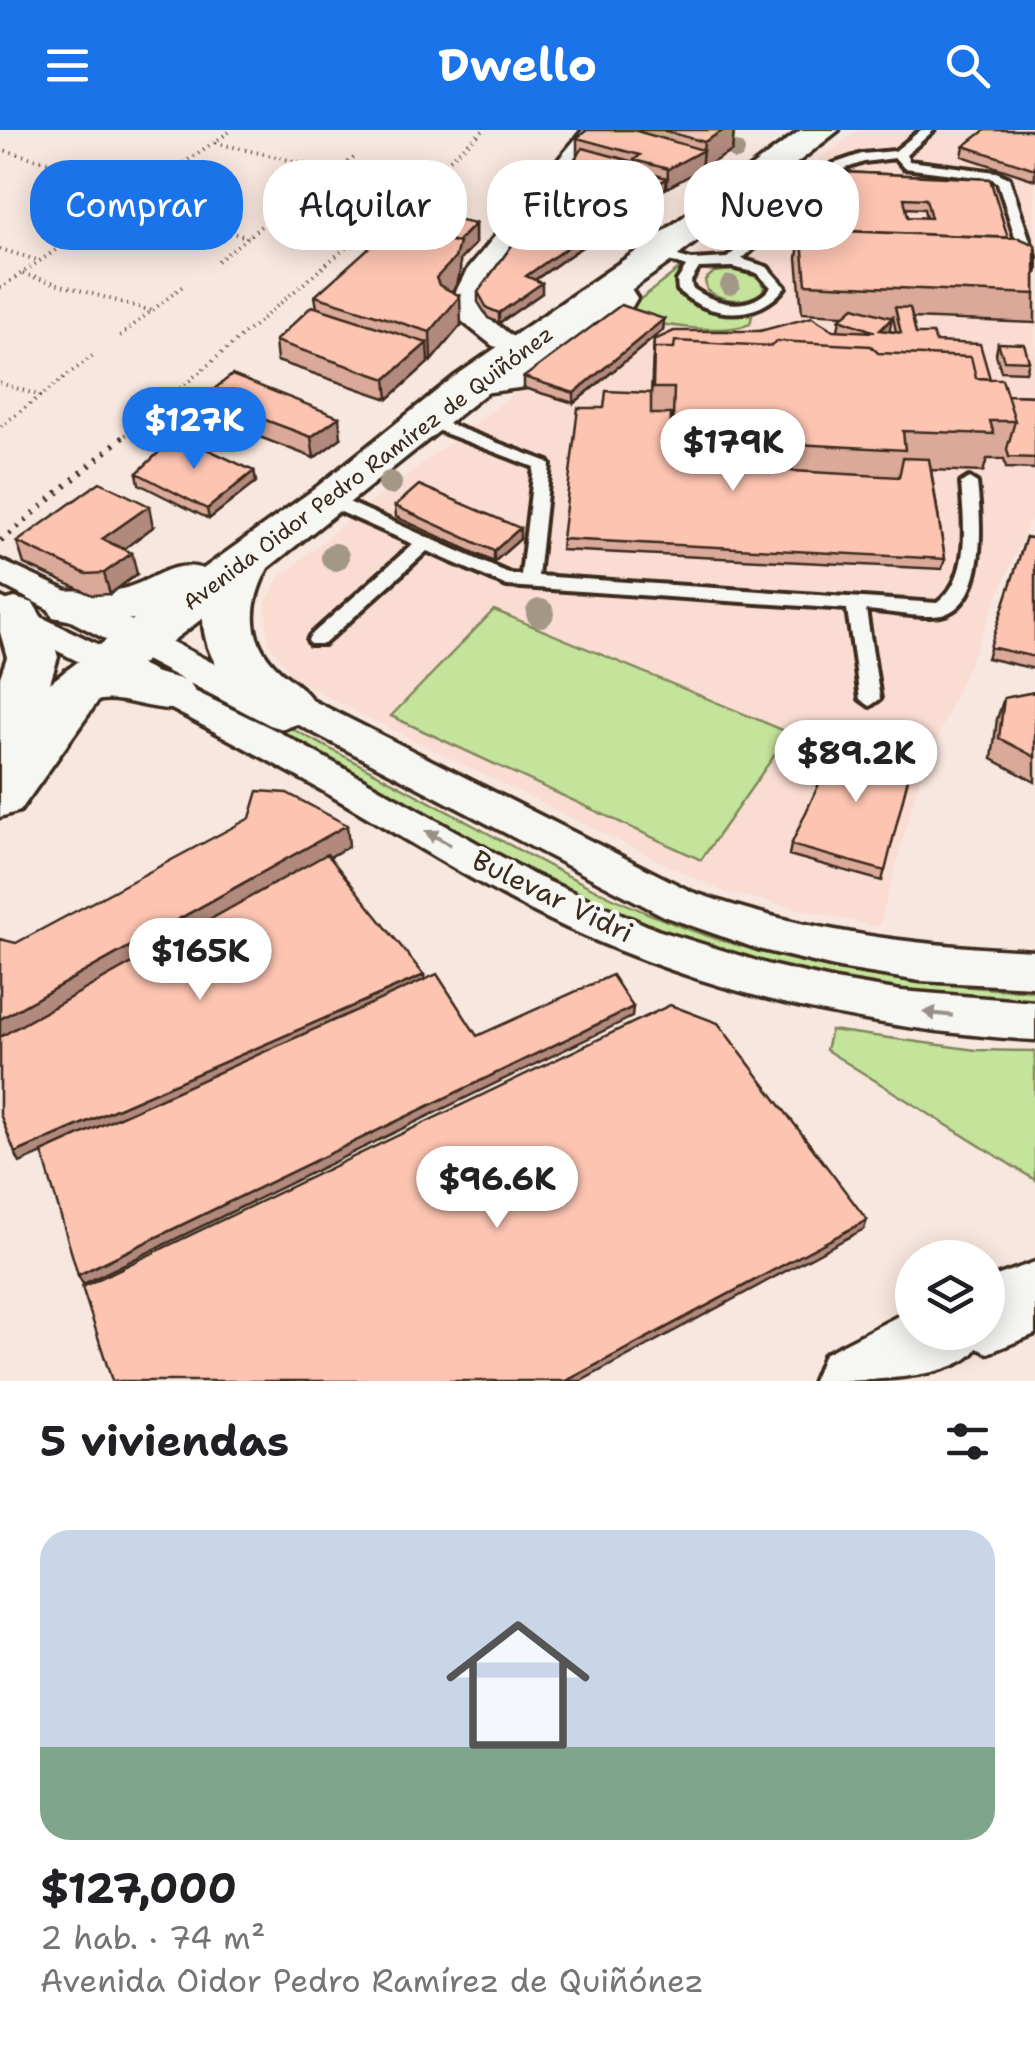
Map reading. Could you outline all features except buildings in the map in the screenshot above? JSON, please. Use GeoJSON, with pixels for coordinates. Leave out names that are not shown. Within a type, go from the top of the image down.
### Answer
{"type":"FeatureCollection","features":[{"type":"Feature","properties":{"kind":"main road","name":"Avenida Oidor Pedro Ramírez de Quiñónez"},"geometry":{"type":"LineString","coordinates":[[108,654],[185,580],[503,340],[796,130]]}},
{"type":"Feature","properties":{"kind":"main road","name":"Avenida Oidor Pedro Ramírez de Quiñónez"},"geometry":{"type":"LineString","coordinates":[[0,724],[248,561],[330,500],[469,386],[614,284],[676,259],[822,130]]}},
{"type":"Feature","properties":{"kind":"main road"},"geometry":{"type":"LineString","coordinates":[[248,561],[229,597],[230,640],[242,666],[303,712]]}},
{"type":"Feature","properties":{"kind":"main road"},"geometry":{"type":"LineString","coordinates":[[71,605],[94,609],[137,604],[185,580]]}},
{"type":"Feature","properties":{"kind":"main road"},"geometry":{"type":"LineString","coordinates":[[0,716],[34,660],[32,639],[5,598]]}},
{"type":"Feature","properties":{"kind":"main road"},"geometry":{"type":"LineString","coordinates":[[108,654],[114,682],[170,694]]}},
{"type":"Feature","properties":{"kind":"main road"},"geometry":{"type":"LineString","coordinates":[[0,754],[108,654]]}},
{"type":"Feature","properties":{"kind":"main road"},"geometry":{"type":"LineString","coordinates":[[0,796],[108,654]]}},
{"type":"Feature","properties":{"kind":"main road"},"geometry":{"type":"LineString","coordinates":[[1005,1309],[1035,1298]]}},
{"type":"Feature","properties":{"kind":"main road"},"geometry":{"type":"LineString","coordinates":[[851,1381],[911,1350]]}},
{"type":"Feature","properties":{"kind":"street"},"geometry":{"type":"LineString","coordinates":[[503,340],[472,318],[469,291],[476,276],[595,130]]}},
{"type":"Feature","properties":{"kind":"street"},"geometry":{"type":"LineString","coordinates":[[5,598],[108,654]]}},
{"type":"Feature","properties":{"kind":"street"},"geometry":{"type":"LineString","coordinates":[[5,598],[71,605],[108,654]]}},
{"type":"Feature","properties":{"kind":"street","name":"Bulevar Vidri"},"geometry":{"type":"LineString","coordinates":[[108,654],[280,715],[303,712],[678,904],[742,926],[839,951],[1035,969]]}},
{"type":"Feature","properties":{"kind":"street","name":"Bulevar Vidri"},"geometry":{"type":"LineString","coordinates":[[170,694],[300,761],[522,887],[679,955],[779,988],[859,1004],[1035,1021]]}},
{"type":"Feature","properties":{"kind":"lane"},"geometry":{"type":"LineString","coordinates":[[733,260],[837,167],[862,158],[899,154],[928,130]]}},
{"type":"Feature","properties":{"kind":"lane"},"geometry":{"type":"LineString","coordinates":[[899,154],[904,164],[996,176],[1004,181],[1031,266],[1035,267]]}},
{"type":"Feature","properties":{"kind":"lane"},"geometry":{"type":"LineString","coordinates":[[676,259],[733,260],[770,274],[778,287],[773,297],[758,306],[715,307],[685,290],[687,271],[676,259]]}},
{"type":"Feature","properties":{"kind":"lane"},"geometry":{"type":"LineString","coordinates":[[427,421],[542,465],[529,581]]}},
{"type":"Feature","properties":{"kind":"lane"},"geometry":{"type":"LineString","coordinates":[[330,500],[507,580],[941,609],[960,596],[975,534],[969,483]]}},
{"type":"Feature","properties":{"kind":"lane"},"geometry":{"type":"LineString","coordinates":[[317,640],[426,542]]}},
{"type":"Feature","properties":{"kind":"lane"},"geometry":{"type":"LineString","coordinates":[[856,605],[870,699]]}},
{"type":"Feature","properties":{"kind":"path"},"geometry":{"type":"LineString","coordinates":[[189,160],[232,130]]}},
{"type":"Feature","properties":{"kind":"path"},"geometry":{"type":"LineString","coordinates":[[0,542],[484,130]]}},
{"type":"Feature","properties":{"kind":"path"},"geometry":{"type":"LineString","coordinates":[[215,142],[291,160]]}},
{"type":"Feature","properties":{"kind":"path"},"geometry":{"type":"LineString","coordinates":[[0,150],[37,160]]}},
{"type":"Feature","properties":{"kind":"path"},"geometry":{"type":"LineString","coordinates":[[351,160],[356,156]]}},
{"type":"Feature","properties":{"kind":"path"},"geometry":{"type":"LineString","coordinates":[[218,261],[263,225]]}},
{"type":"Feature","properties":{"kind":"path"},"geometry":{"type":"LineString","coordinates":[[243,236],[247,237]]}},
{"type":"Feature","properties":{"kind":"path"},"geometry":{"type":"LineString","coordinates":[[0,249],[40,261]]}},
{"type":"Feature","properties":{"kind":"path"},"geometry":{"type":"LineString","coordinates":[[0,288],[56,250]]}},
{"type":"Feature","properties":{"kind":"path"},"geometry":{"type":"LineString","coordinates":[[22,273],[152,311]]}},
{"type":"Feature","properties":{"kind":"path"},"geometry":{"type":"LineString","coordinates":[[120,336],[184,284]]}},
{"type":"Feature","properties":{"kind":"path"},"geometry":{"type":"LineString","coordinates":[[1,426],[95,354]]}},
{"type":"Feature","properties":{"kind":"path"},"geometry":{"type":"LineString","coordinates":[[0,383],[41,396]]}},
{"type":"Feature","properties":{"kind":"shaded area"},"geometry":{"type":"Polygon","coordinates":[[[858,130],[1035,130],[1035,509],[919,781],[879,927],[721,891],[356,712],[293,677],[268,642],[266,601],[279,578],[346,522],[701,250],[859,250],[859,160],[819,160],[858,130]]]}},
{"type":"Feature","properties":{"kind":"green space"},"geometry":{"type":"Polygon","coordinates":[[[679,269],[683,272],[680,290],[687,297],[713,309],[752,316],[750,324],[704,329],[620,315],[679,269]]]}},
{"type":"Feature","properties":{"kind":"green space"},"geometry":{"type":"Polygon","coordinates":[[[732,270],[758,277],[764,287],[762,292],[734,300],[707,290],[705,280],[714,272],[732,270]]]}},
{"type":"Feature","properties":{"kind":"green space"},"geometry":{"type":"Polygon","coordinates":[[[494,610],[790,733],[701,860],[391,716],[494,610]]]}},
{"type":"Feature","properties":{"kind":"green space"},"geometry":{"type":"Polygon","coordinates":[[[248,706],[565,874],[679,926],[748,948],[829,967],[952,986],[1035,991],[1035,1005],[921,996],[837,984],[733,956],[659,929],[446,827],[239,713],[248,706]]]}},
{"type":"Feature","properties":{"kind":"green space"},"geometry":{"type":"Polygon","coordinates":[[[831,1030],[976,1050],[1035,1051],[1035,1180],[826,1050],[831,1030]]]}}]}
